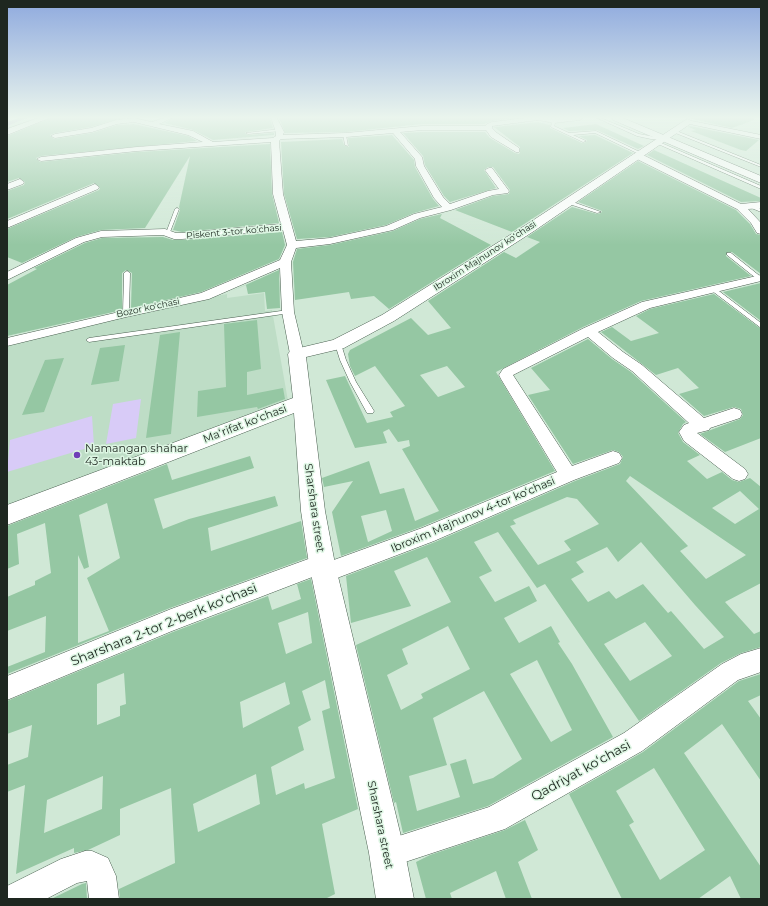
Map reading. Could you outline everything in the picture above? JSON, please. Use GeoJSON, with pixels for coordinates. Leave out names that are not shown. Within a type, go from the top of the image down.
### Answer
{"type":"FeatureCollection","features":[{"type":"Feature","properties":{"kind":"main road"},"geometry":{"type":"LineString","coordinates":[[718,160],[761,180]]}},
{"type":"Feature","properties":{"kind":"main road"},"geometry":{"type":"LineString","coordinates":[[726,160],[761,174]]}},
{"type":"Feature","properties":{"kind":"street"},"geometry":{"type":"LineString","coordinates":[[278,160],[278,194],[292,245],[330,241],[389,228],[417,216],[448,208],[491,193],[505,191],[489,170]]}},
{"type":"Feature","properties":{"kind":"street"},"geometry":{"type":"LineString","coordinates":[[420,160],[420,166],[431,185],[439,198],[448,208]]}},
{"type":"Feature","properties":{"kind":"street","name":"Ibroxim Majnunov koʻchasi"},"geometry":{"type":"LineString","coordinates":[[297,354],[338,344],[388,318],[632,160]]}},
{"type":"Feature","properties":{"kind":"street"},"geometry":{"type":"LineString","coordinates":[[650,160],[740,206],[755,221],[761,231]]}},
{"type":"Feature","properties":{"kind":"street"},"geometry":{"type":"LineString","coordinates":[[7,187],[20,182]]}},
{"type":"Feature","properties":{"kind":"street"},"geometry":{"type":"LineString","coordinates":[[7,225],[95,187]]}},
{"type":"Feature","properties":{"kind":"street"},"geometry":{"type":"LineString","coordinates":[[740,206],[761,205]]}},
{"type":"Feature","properties":{"kind":"street","name":"Piskent 3-tor koʻchasi"},"geometry":{"type":"LineString","coordinates":[[7,277],[80,240],[101,234],[168,232],[174,236],[182,236],[286,227]]}},
{"type":"Feature","properties":{"kind":"street","name":"Sharshara street"},"geometry":{"type":"LineString","coordinates":[[292,245],[285,262],[288,312],[297,354],[312,503],[323,569],[387,853],[395,899]]}},
{"type":"Feature","properties":{"kind":"street","name":"Bozor koʻchasi"},"geometry":{"type":"LineString","coordinates":[[7,342],[126,312],[205,296],[285,262]]}},
{"type":"Feature","properties":{"kind":"street"},"geometry":{"type":"LineString","coordinates":[[7,264],[22,269]]}},
{"type":"Feature","properties":{"kind":"street","name":"Ibroxim Majnunov 4-tor koʻchasi"},"geometry":{"type":"LineString","coordinates":[[323,569],[427,535],[568,475],[506,375],[508,372],[588,331],[646,306],[713,288],[760,278]]}},
{"type":"Feature","properties":{"kind":"street"},"geometry":{"type":"LineString","coordinates":[[588,331],[637,368],[703,426]]}},
{"type":"Feature","properties":{"kind":"street","name":"Maʻrifat koʻchasi"},"geometry":{"type":"LineString","coordinates":[[7,515],[303,402]]}},
{"type":"Feature","properties":{"kind":"street"},"geometry":{"type":"LineString","coordinates":[[734,414],[703,426],[690,429],[687,433],[739,474]]}},
{"type":"Feature","properties":{"kind":"street"},"geometry":{"type":"LineString","coordinates":[[568,475],[613,458]]}},
{"type":"Feature","properties":{"kind":"street","name":"Sharshara 2-tor 2-berk koʻchasi"},"geometry":{"type":"LineString","coordinates":[[7,688],[171,620],[323,569]]}},
{"type":"Feature","properties":{"kind":"street","name":"Qadriyat koʻchasi"},"geometry":{"type":"LineString","coordinates":[[387,853],[495,819],[633,742],[730,672],[741,666],[761,660]]}},
{"type":"Feature","properties":{"kind":"street"},"geometry":{"type":"LineString","coordinates":[[12,899],[72,870],[85,866],[92,866],[97,869],[103,885],[104,899]]}},
{"type":"Feature","properties":{"kind":"lane"},"geometry":{"type":"LineString","coordinates":[[710,160],[761,188]]}},
{"type":"Feature","properties":{"kind":"lane"},"geometry":{"type":"LineString","coordinates":[[746,160],[761,166]]}},
{"type":"Feature","properties":{"kind":"lane"},"geometry":{"type":"LineString","coordinates":[[568,202],[599,212]]}},
{"type":"Feature","properties":{"kind":"lane"},"geometry":{"type":"LineString","coordinates":[[751,206],[761,211]]}},
{"type":"Feature","properties":{"kind":"lane"},"geometry":{"type":"LineString","coordinates":[[168,232],[177,209]]}},
{"type":"Feature","properties":{"kind":"lane"},"geometry":{"type":"LineString","coordinates":[[729,254],[760,278]]}},
{"type":"Feature","properties":{"kind":"lane"},"geometry":{"type":"LineString","coordinates":[[126,312],[127,273]]}},
{"type":"Feature","properties":{"kind":"lane"},"geometry":{"type":"LineString","coordinates":[[713,288],[761,326]]}},
{"type":"Feature","properties":{"kind":"lane"},"geometry":{"type":"LineString","coordinates":[[89,340],[288,312]]}},
{"type":"Feature","properties":{"kind":"lane"},"geometry":{"type":"LineString","coordinates":[[338,344],[343,360],[353,382],[370,411]]}},
{"type":"Feature","properties":{"kind":"shaded area","name":"Namangan shahar 43-maktab"},"geometry":{"type":"Polygon","coordinates":[[[264,293],[265,311],[272,310],[288,401],[7,510],[7,344],[211,297],[227,294],[227,298],[264,293]]]}},
{"type":"Feature","properties":{"kind":"shaded area"},"geometry":{"type":"Polygon","coordinates":[[[141,399],[136,438],[106,444],[113,404],[141,399]]]}},
{"type":"Feature","properties":{"kind":"shaded area"},"geometry":{"type":"Polygon","coordinates":[[[92,416],[94,446],[7,472],[10,440],[92,416]]]}},
{"type":"Feature","properties":{"kind":"building"},"geometry":{"type":"Polygon","coordinates":[[[7,160],[38,160],[40,162],[57,160],[187,160],[145,228],[101,230],[76,237],[22,263],[7,257],[7,229],[99,190],[100,188],[94,183],[7,219],[7,191],[24,185],[25,182],[19,178],[7,182],[7,160]]]}},
{"type":"Feature","properties":{"kind":"building"},"geometry":{"type":"Polygon","coordinates":[[[189,160],[271,160],[272,194],[279,223],[182,232],[173,230],[180,210],[179,207],[189,160]]]}},
{"type":"Feature","properties":{"kind":"building"},"geometry":{"type":"Polygon","coordinates":[[[282,160],[414,160],[415,167],[433,199],[439,206],[414,213],[386,225],[330,237],[297,239],[284,194],[282,160]]]}},
{"type":"Feature","properties":{"kind":"building"},"geometry":{"type":"Polygon","coordinates":[[[424,160],[622,160],[512,232],[455,210],[493,196],[509,194],[510,190],[493,167],[488,167],[484,170],[496,188],[450,202],[444,196],[425,165],[424,160]]]}},
{"type":"Feature","properties":{"kind":"building"},"geometry":{"type":"Polygon","coordinates":[[[658,160],[677,160],[761,198],[761,201],[741,202],[658,160]]]}},
{"type":"Feature","properties":{"kind":"building"},"geometry":{"type":"Polygon","coordinates":[[[638,161],[736,210],[750,224],[756,234],[761,235],[761,274],[732,252],[727,252],[726,256],[751,276],[641,301],[583,327],[496,372],[555,471],[421,527],[341,556],[332,512],[353,481],[324,487],[322,478],[369,461],[380,494],[404,488],[415,521],[439,511],[402,449],[410,446],[409,440],[398,442],[389,429],[383,432],[387,443],[355,448],[326,380],[345,376],[367,423],[393,417],[390,412],[405,406],[375,366],[355,376],[350,366],[348,354],[350,350],[411,318],[428,335],[451,328],[428,301],[504,252],[516,258],[540,242],[527,237],[572,207],[597,214],[601,213],[602,211],[578,202],[638,161]],[[447,366],[420,375],[438,397],[465,387],[447,366]],[[386,510],[361,516],[368,542],[392,531],[386,510]]]}},
{"type":"Feature","properties":{"kind":"building"},"geometry":{"type":"Polygon","coordinates":[[[442,214],[440,218],[491,245],[389,309],[374,296],[351,299],[349,292],[295,300],[293,262],[297,249],[330,245],[393,231],[420,219],[442,214]]]}},
{"type":"Feature","properties":{"kind":"building"},"geometry":{"type":"Polygon","coordinates":[[[282,232],[285,245],[279,259],[201,292],[131,308],[132,273],[126,270],[122,273],[122,310],[7,336],[7,285],[37,269],[34,268],[85,243],[102,238],[163,237],[173,240],[182,240],[282,232]]]}},
{"type":"Feature","properties":{"kind":"building"},"geometry":{"type":"Polygon","coordinates":[[[279,270],[280,308],[267,309],[265,292],[248,294],[246,285],[232,291],[279,270]]]}},
{"type":"Feature","properties":{"kind":"building"},"geometry":{"type":"Polygon","coordinates":[[[761,283],[761,321],[723,292],[761,283]]]}},
{"type":"Feature","properties":{"kind":"building"},"geometry":{"type":"Polygon","coordinates":[[[714,294],[761,329],[761,438],[725,452],[700,434],[740,419],[743,415],[741,409],[734,407],[704,416],[679,394],[699,388],[678,368],[656,375],[601,332],[612,327],[631,341],[659,333],[636,316],[650,309],[714,294]]]}},
{"type":"Feature","properties":{"kind":"building"},"geometry":{"type":"Polygon","coordinates":[[[257,320],[261,369],[247,372],[247,395],[283,388],[285,399],[258,409],[257,407],[197,417],[198,391],[226,387],[224,324],[257,320]]]}},
{"type":"Feature","properties":{"kind":"building"},"geometry":{"type":"Polygon","coordinates":[[[180,332],[171,434],[146,438],[160,335],[180,332]]]}},
{"type":"Feature","properties":{"kind":"building"},"geometry":{"type":"Polygon","coordinates":[[[588,339],[612,359],[631,372],[686,422],[683,424],[678,433],[683,442],[700,455],[687,461],[707,479],[722,472],[732,480],[739,482],[750,478],[761,487],[761,583],[725,602],[754,634],[761,631],[761,647],[741,653],[721,663],[639,721],[545,584],[537,588],[498,532],[474,542],[492,571],[479,577],[495,602],[529,586],[537,601],[504,618],[519,643],[551,626],[560,642],[558,643],[572,664],[613,737],[488,806],[403,833],[396,802],[394,803],[356,645],[451,602],[427,557],[394,571],[411,606],[351,623],[346,576],[435,542],[575,481],[620,464],[623,457],[619,452],[613,450],[573,464],[528,395],[550,390],[531,368],[588,339]],[[630,476],[626,481],[688,546],[680,551],[706,579],[746,555],[630,476]],[[740,491],[712,508],[735,524],[759,509],[740,491]],[[567,497],[513,520],[516,524],[510,526],[538,565],[571,550],[564,541],[599,524],[577,499],[567,497]],[[641,542],[618,562],[607,547],[576,562],[584,572],[571,579],[588,602],[609,591],[616,599],[643,584],[668,613],[671,611],[704,649],[724,637],[641,542]],[[645,622],[604,644],[630,681],[672,656],[645,622]],[[448,626],[402,649],[408,664],[387,675],[401,710],[423,698],[421,694],[470,669],[448,626]],[[537,660],[510,674],[551,742],[572,730],[537,660]],[[484,691],[433,718],[447,765],[409,776],[417,811],[460,797],[450,764],[466,759],[473,784],[493,778],[522,759],[484,691]]]}},
{"type":"Feature","properties":{"kind":"building"},"geometry":{"type":"Polygon","coordinates":[[[125,345],[119,381],[91,385],[100,348],[125,345]]]}},
{"type":"Feature","properties":{"kind":"building"},"geometry":{"type":"Polygon","coordinates":[[[64,358],[44,412],[22,415],[45,360],[64,358]]]}},
{"type":"Feature","properties":{"kind":"building"},"geometry":{"type":"Polygon","coordinates":[[[250,456],[254,468],[154,499],[163,529],[189,519],[275,496],[278,506],[208,528],[211,551],[301,521],[307,558],[170,608],[7,674],[7,667],[45,652],[46,616],[7,631],[7,597],[35,585],[35,581],[51,573],[45,523],[17,534],[19,564],[7,569],[7,526],[167,464],[172,480],[250,456]],[[107,503],[79,515],[89,567],[84,569],[78,555],[78,643],[109,631],[87,578],[120,558],[107,503]]]}},
{"type":"Feature","properties":{"kind":"building"},"geometry":{"type":"Polygon","coordinates":[[[311,579],[358,809],[322,824],[335,894],[325,899],[120,899],[119,889],[175,863],[171,788],[120,809],[120,835],[88,850],[74,853],[74,848],[16,874],[25,785],[7,792],[7,765],[28,757],[32,725],[7,734],[7,701],[173,632],[268,596],[272,610],[301,599],[297,584],[311,579]],[[308,612],[278,623],[286,654],[312,643],[308,612]],[[124,673],[97,684],[97,725],[120,716],[120,706],[126,704],[124,673]],[[325,680],[302,691],[311,720],[298,727],[304,750],[271,767],[276,795],[304,783],[305,789],[335,778],[322,711],[330,708],[325,680]],[[285,682],[240,702],[243,728],[290,704],[285,682]],[[256,774],[193,804],[198,832],[260,804],[256,774]],[[103,776],[47,800],[44,833],[102,809],[103,776]]]}},
{"type":"Feature","properties":{"kind":"building"},"geometry":{"type":"Polygon","coordinates":[[[761,674],[761,695],[748,701],[761,719],[761,781],[722,724],[684,753],[761,867],[761,899],[741,899],[730,876],[698,899],[622,899],[569,794],[643,752],[739,681],[761,674]],[[654,768],[616,791],[634,822],[629,825],[660,880],[705,850],[654,768]]]}},
{"type":"Feature","properties":{"kind":"building"},"geometry":{"type":"Polygon","coordinates":[[[525,820],[538,850],[518,862],[532,899],[506,899],[496,871],[450,893],[452,899],[426,899],[416,862],[430,855],[505,830],[525,820]]]}},
{"type":"Feature","properties":{"kind":"building"},"geometry":{"type":"Polygon","coordinates":[[[86,883],[87,899],[51,899],[82,884],[86,883]]]}},
{"type":"Feature","properties":{"kind":"place","name":"Namangan shahar 43-maktab"},"geometry":{"type":"Point","coordinates":[77,455]}}]}
